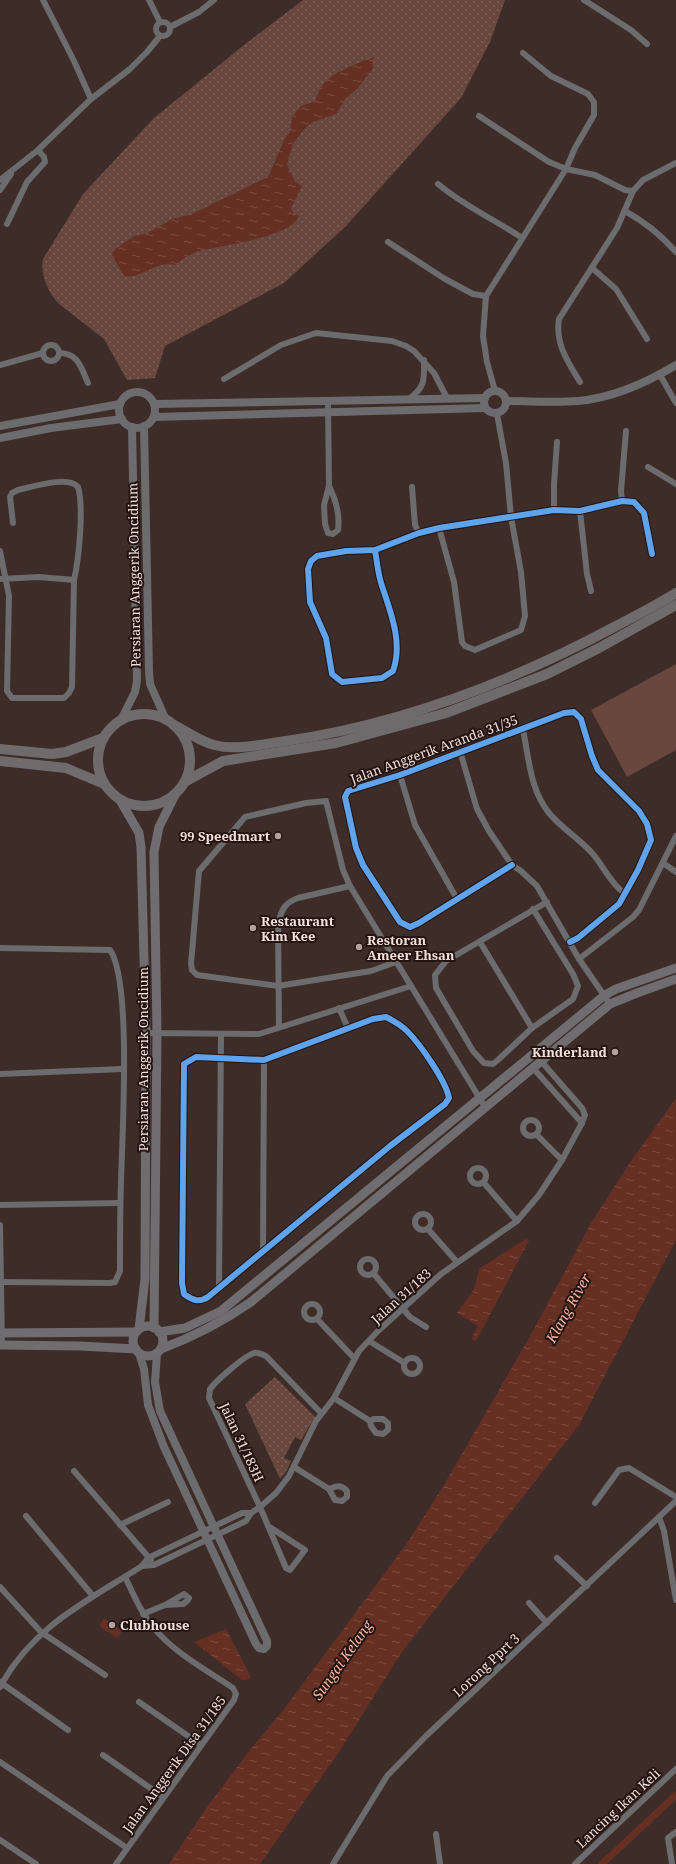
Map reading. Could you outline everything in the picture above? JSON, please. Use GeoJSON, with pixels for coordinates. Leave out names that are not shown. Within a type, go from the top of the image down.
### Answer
{"type":"FeatureCollection","features":[{"type":"Feature","properties":{"kind":"main road"},"geometry":{"type":"LineString","coordinates":[[676,593],[543,664],[447,701],[336,733],[259,745],[226,747],[213,745],[155,715],[132,715],[121,720],[111,728],[103,738],[98,761],[99,773],[104,784],[120,800],[130,805],[148,806],[165,802],[175,795],[186,781],[223,762],[336,743],[446,713],[548,674],[605,645],[676,605]]}},
{"type":"Feature","properties":{"kind":"main road"},"geometry":{"type":"LineString","coordinates":[[170,722],[188,747],[190,764],[186,781]]}},
{"type":"Feature","properties":{"kind":"main road"},"geometry":{"type":"LineString","coordinates":[[0,749],[52,754],[66,752],[103,738]]}},
{"type":"Feature","properties":{"kind":"main road"},"geometry":{"type":"LineString","coordinates":[[0,761],[66,768],[104,784]]}},
{"type":"Feature","properties":{"kind":"main road","name":"Persiaran Anggerik Oncidium"},"geometry":{"type":"LineString","coordinates":[[156,1330],[157,1033],[154,852],[159,827],[175,795]]}},
{"type":"Feature","properties":{"kind":"main road","name":"Persiaran Anggerik Oncidium"},"geometry":{"type":"LineString","coordinates":[[120,800],[139,833],[141,848],[146,1033],[145,1279],[138,1331]]}},
{"type":"Feature","properties":{"kind":"main road"},"geometry":{"type":"LineString","coordinates":[[1,1333],[138,1331],[146,1327],[156,1330],[185,1328],[221,1310],[478,1097],[604,995],[616,988],[676,968]]}},
{"type":"Feature","properties":{"kind":"main road"},"geometry":{"type":"LineString","coordinates":[[1,1345],[80,1346],[137,1351],[148,1356],[204,1332],[251,1302],[610,1004],[676,979]]}},
{"type":"Feature","properties":{"kind":"main road"},"geometry":{"type":"LineString","coordinates":[[156,1330],[163,1340],[159,1351]]}},
{"type":"Feature","properties":{"kind":"main road"},"geometry":{"type":"LineString","coordinates":[[137,1351],[134,1339],[138,1331]]}},
{"type":"Feature","properties":{"kind":"street"},"geometry":{"type":"LineString","coordinates":[[43,0],[74,61],[91,99]]}},
{"type":"Feature","properties":{"kind":"street"},"geometry":{"type":"LineString","coordinates":[[149,0],[160,22]]}},
{"type":"Feature","properties":{"kind":"street"},"geometry":{"type":"LineString","coordinates":[[170,27],[199,12],[214,0]]}},
{"type":"Feature","properties":{"kind":"street"},"geometry":{"type":"LineString","coordinates":[[584,0],[631,30],[647,44]]}},
{"type":"Feature","properties":{"kind":"street"},"geometry":{"type":"LineString","coordinates":[[160,22],[156,26],[155,30],[160,36]]}},
{"type":"Feature","properties":{"kind":"street"},"geometry":{"type":"LineString","coordinates":[[160,22],[164,22],[170,27]]}},
{"type":"Feature","properties":{"kind":"street"},"geometry":{"type":"LineString","coordinates":[[0,180],[38,150],[91,99],[130,69],[160,36],[167,35],[170,32],[170,27]]}},
{"type":"Feature","properties":{"kind":"street"},"geometry":{"type":"LineString","coordinates":[[495,391],[487,362],[483,336],[486,296],[566,169],[575,148],[594,115],[594,102],[588,94],[551,76],[523,53]]}},
{"type":"Feature","properties":{"kind":"street"},"geometry":{"type":"LineString","coordinates":[[479,116],[533,153],[566,169],[595,175],[625,190],[633,191]]}},
{"type":"Feature","properties":{"kind":"street"},"geometry":{"type":"LineString","coordinates":[[7,224],[27,182],[45,162],[44,157],[38,150]]}},
{"type":"Feature","properties":{"kind":"street"},"geometry":{"type":"LineString","coordinates":[[580,382],[563,353],[557,328],[559,319],[592,268],[625,211],[633,191],[643,180],[676,163]]}},
{"type":"Feature","properties":{"kind":"street"},"geometry":{"type":"LineString","coordinates":[[0,190],[13,171]]}},
{"type":"Feature","properties":{"kind":"street"},"geometry":{"type":"LineString","coordinates":[[438,184],[456,200],[493,218],[522,238]]}},
{"type":"Feature","properties":{"kind":"street"},"geometry":{"type":"LineString","coordinates":[[625,211],[663,237],[676,252]]}},
{"type":"Feature","properties":{"kind":"street"},"geometry":{"type":"LineString","coordinates":[[388,242],[445,279],[473,294],[486,296]]}},
{"type":"Feature","properties":{"kind":"street"},"geometry":{"type":"LineString","coordinates":[[592,268],[616,289],[647,339]]}},
{"type":"Feature","properties":{"kind":"street"},"geometry":{"type":"LineString","coordinates":[[224,379],[281,345],[316,333],[392,341],[406,346],[424,360],[434,373],[447,398]]}},
{"type":"Feature","properties":{"kind":"street"},"geometry":{"type":"LineString","coordinates":[[0,365],[43,353],[46,347],[53,345],[56,347],[59,354]]}},
{"type":"Feature","properties":{"kind":"street"},"geometry":{"type":"LineString","coordinates":[[43,353],[47,360],[51,362],[55,360],[59,354]]}},
{"type":"Feature","properties":{"kind":"street"},"geometry":{"type":"LineString","coordinates":[[59,354],[72,355],[77,360],[88,383]]}},
{"type":"Feature","properties":{"kind":"street"},"geometry":{"type":"LineString","coordinates":[[409,399],[420,391],[424,381],[424,360]]}},
{"type":"Feature","properties":{"kind":"street"},"geometry":{"type":"LineString","coordinates":[[506,401],[578,401],[622,391],[660,375],[676,366]]}},
{"type":"Feature","properties":{"kind":"street"},"geometry":{"type":"LineString","coordinates":[[660,375],[676,403]]}},
{"type":"Feature","properties":{"kind":"street"},"geometry":{"type":"LineString","coordinates":[[495,391],[501,393],[506,401],[504,409],[497,414],[490,413],[485,408],[483,403],[484,398],[487,394],[495,391]]}},
{"type":"Feature","properties":{"kind":"street"},"geometry":{"type":"LineString","coordinates":[[154,417],[154,404],[146,394],[134,392],[123,398],[120,404],[120,414],[122,419],[132,427],[144,426],[154,417],[485,408]]}},
{"type":"Feature","properties":{"kind":"street"},"geometry":{"type":"LineString","coordinates":[[154,404],[484,398]]}},
{"type":"Feature","properties":{"kind":"street"},"geometry":{"type":"LineString","coordinates":[[328,402],[329,486],[324,506],[324,524],[328,533],[333,534],[338,530],[340,522],[334,497],[329,486]]}},
{"type":"Feature","properties":{"kind":"street"},"geometry":{"type":"LineString","coordinates":[[0,426],[120,404]]}},
{"type":"Feature","properties":{"kind":"street"},"geometry":{"type":"LineString","coordinates":[[439,528],[454,582],[462,642],[465,646],[475,650],[521,630],[524,624],[525,616],[521,572],[511,517],[506,463],[497,414]]}},
{"type":"Feature","properties":{"kind":"street"},"geometry":{"type":"LineString","coordinates":[[3,438],[51,428],[122,419]]}},
{"type":"Feature","properties":{"kind":"street","name":"Persiaran Anggerik Oncidium"},"geometry":{"type":"LineString","coordinates":[[144,426],[150,684],[170,722]]}},
{"type":"Feature","properties":{"kind":"street","name":"Persiaran Anggerik Oncidium"},"geometry":{"type":"LineString","coordinates":[[121,720],[135,692],[137,681],[132,427]]}},
{"type":"Feature","properties":{"kind":"street"},"geometry":{"type":"LineString","coordinates":[[622,501],[621,491],[626,431]]}},
{"type":"Feature","properties":{"kind":"street"},"geometry":{"type":"LineString","coordinates":[[554,510],[557,442]]}},
{"type":"Feature","properties":{"kind":"street"},"geometry":{"type":"LineString","coordinates":[[648,467],[676,484]]}},
{"type":"Feature","properties":{"kind":"street"},"geometry":{"type":"LineString","coordinates":[[0,551],[3,578],[9,596],[6,688],[12,698],[61,699],[71,690],[74,580],[78,564],[81,498],[78,487],[75,483],[70,481],[18,490],[12,493],[10,497],[13,523]]}},
{"type":"Feature","properties":{"kind":"street"},"geometry":{"type":"LineString","coordinates":[[412,487],[415,525],[418,533]]}},
{"type":"Feature","properties":{"kind":"street"},"geometry":{"type":"LineString","coordinates":[[375,550],[381,585],[392,612],[395,632],[396,665],[393,671],[382,678],[342,682],[332,674],[326,638],[310,602],[308,569],[311,561],[317,556],[346,550],[375,550],[418,533],[439,528],[554,510],[580,511],[622,501],[634,502],[644,513],[652,554]]}},
{"type":"Feature","properties":{"kind":"street"},"geometry":{"type":"LineString","coordinates":[[580,511],[587,574],[591,591]]}},
{"type":"Feature","properties":{"kind":"street"},"geometry":{"type":"LineString","coordinates":[[3,578],[39,577],[74,580]]}},
{"type":"Feature","properties":{"kind":"street","name":"Jalan Anggerik Aranda 31/35"},"geometry":{"type":"LineString","coordinates":[[512,865],[419,923],[410,927],[405,926],[396,916],[359,857],[344,797],[348,791],[400,775],[460,751],[523,730],[570,711],[574,712],[580,719],[598,770],[639,811],[650,833],[651,840],[648,849],[633,880],[624,893]]}},
{"type":"Feature","properties":{"kind":"street"},"geometry":{"type":"LineString","coordinates":[[523,730],[532,778],[536,789],[549,813],[592,854],[618,888],[624,893],[619,904],[578,938],[570,942]]}},
{"type":"Feature","properties":{"kind":"street"},"geometry":{"type":"LineString","coordinates":[[460,751],[477,809],[489,831],[512,865],[533,882],[547,902],[580,959],[610,1004]]}},
{"type":"Feature","properties":{"kind":"street"},"geometry":{"type":"LineString","coordinates":[[400,775],[415,825],[457,899]]}},
{"type":"Feature","properties":{"kind":"street"},"geometry":{"type":"LineString","coordinates":[[396,962],[371,971],[278,986],[197,975],[194,973],[191,964],[199,871],[245,817],[321,800],[326,801],[328,804],[343,870],[350,886],[485,1107]]}},
{"type":"Feature","properties":{"kind":"street"},"geometry":{"type":"LineString","coordinates":[[580,959],[632,917],[646,895],[676,836]]}},
{"type":"Feature","properties":{"kind":"street"},"geometry":{"type":"LineString","coordinates":[[663,863],[676,872]]}},
{"type":"Feature","properties":{"kind":"street"},"geometry":{"type":"LineString","coordinates":[[279,1027],[278,924],[282,909],[291,901],[298,898],[350,886]]}},
{"type":"Feature","properties":{"kind":"street"},"geometry":{"type":"LineString","coordinates":[[533,909],[573,974],[578,986],[573,999],[532,1028],[493,1064],[484,1064],[473,1051],[436,988],[434,980],[438,969],[446,961],[533,909],[547,902]]}},
{"type":"Feature","properties":{"kind":"street"},"geometry":{"type":"LineString","coordinates":[[480,942],[532,1028]]}},
{"type":"Feature","properties":{"kind":"street"},"geometry":{"type":"LineString","coordinates":[[0,948],[107,948],[110,950],[116,964],[119,977],[122,1008],[123,1068],[120,1270],[115,1282],[1,1282]]}},
{"type":"Feature","properties":{"kind":"street"},"geometry":{"type":"LineString","coordinates":[[146,1033],[259,1034],[410,986]]}},
{"type":"Feature","properties":{"kind":"street"},"geometry":{"type":"LineString","coordinates":[[339,1008],[348,1028]]}},
{"type":"Feature","properties":{"kind":"street"},"geometry":{"type":"LineString","coordinates":[[386,1017],[396,1022],[418,1044],[447,1089],[449,1098],[445,1104],[390,1146],[219,1286],[203,1301],[188,1297],[184,1294],[182,1289],[184,1064],[196,1057],[264,1060],[373,1019],[386,1017]]}},
{"type":"Feature","properties":{"kind":"street"},"geometry":{"type":"LineString","coordinates":[[219,1286],[221,1034]]}},
{"type":"Feature","properties":{"kind":"street"},"geometry":{"type":"LineString","coordinates":[[263,1250],[264,1060]]}},
{"type":"Feature","properties":{"kind":"street"},"geometry":{"type":"LineString","coordinates":[[541,1061],[582,1108],[584,1115],[582,1123]]}},
{"type":"Feature","properties":{"kind":"street"},"geometry":{"type":"LineString","coordinates":[[0,1074],[123,1068]]}},
{"type":"Feature","properties":{"kind":"street"},"geometry":{"type":"LineString","coordinates":[[533,1068],[582,1123]]}},
{"type":"Feature","properties":{"kind":"street"},"geometry":{"type":"LineString","coordinates":[[550,1088],[558,1080]]}},
{"type":"Feature","properties":{"kind":"street","name":"Jalan 31/183"},"geometry":{"type":"LineString","coordinates":[[251,1513],[260,1508],[276,1493],[294,1467],[321,1413],[334,1398],[354,1358],[369,1341],[403,1309],[456,1262],[483,1246],[517,1221],[539,1195],[562,1160],[582,1123]]}},
{"type":"Feature","properties":{"kind":"street"},"geometry":{"type":"LineString","coordinates":[[536,1135],[562,1160]]}},
{"type":"Feature","properties":{"kind":"street"},"geometry":{"type":"LineString","coordinates":[[484,1183],[517,1221]]}},
{"type":"Feature","properties":{"kind":"street"},"geometry":{"type":"LineString","coordinates":[[0,1205],[120,1203]]}},
{"type":"Feature","properties":{"kind":"street"},"geometry":{"type":"LineString","coordinates":[[0,1225],[1,1345]]}},
{"type":"Feature","properties":{"kind":"street"},"geometry":{"type":"LineString","coordinates":[[428,1229],[456,1262]]}},
{"type":"Feature","properties":{"kind":"street"},"geometry":{"type":"LineString","coordinates":[[374,1274],[410,1317],[426,1327]]}},
{"type":"Feature","properties":{"kind":"street"},"geometry":{"type":"LineString","coordinates":[[318,1320],[354,1358]]}},
{"type":"Feature","properties":{"kind":"street"},"geometry":{"type":"LineString","coordinates":[[369,1341],[403,1362]]}},
{"type":"Feature","properties":{"kind":"street"},"geometry":{"type":"LineString","coordinates":[[137,1351],[144,1369],[148,1405],[164,1447],[256,1644],[259,1648],[264,1649],[267,1646],[267,1641],[160,1411],[155,1382],[159,1351]]}},
{"type":"Feature","properties":{"kind":"street","name":"Jalan 31/183H"},"geometry":{"type":"LineString","coordinates":[[260,1508],[209,1398],[212,1386],[247,1357],[260,1353],[266,1356],[321,1413]]}},
{"type":"Feature","properties":{"kind":"street"},"geometry":{"type":"LineString","coordinates":[[334,1398],[370,1421]]}},
{"type":"Feature","properties":{"kind":"street"},"geometry":{"type":"LineString","coordinates":[[294,1467],[329,1489]]}},
{"type":"Feature","properties":{"kind":"street"},"geometry":{"type":"LineString","coordinates":[[595,1503],[619,1470],[623,1468],[629,1468],[676,1497]]}},
{"type":"Feature","properties":{"kind":"street"},"geometry":{"type":"LineString","coordinates":[[74,1471],[154,1565]]}},
{"type":"Feature","properties":{"kind":"street","name":"Lorong Pprt 3"},"geometry":{"type":"LineString","coordinates":[[332,1864],[387,1776],[426,1736],[676,1500]]}},
{"type":"Feature","properties":{"kind":"street"},"geometry":{"type":"LineString","coordinates":[[120,1525],[168,1502]]}},
{"type":"Feature","properties":{"kind":"street"},"geometry":{"type":"LineString","coordinates":[[260,1508],[286,1568],[290,1570],[305,1550],[268,1526]]}},
{"type":"Feature","properties":{"kind":"street"},"geometry":{"type":"LineString","coordinates":[[68,1730],[1,1684],[16,1660],[41,1632],[93,1596],[142,1566],[148,1558],[242,1513],[251,1513]]}},
{"type":"Feature","properties":{"kind":"street"},"geometry":{"type":"LineString","coordinates":[[142,1566],[154,1565],[237,1525],[246,1520],[251,1513]]}},
{"type":"Feature","properties":{"kind":"street"},"geometry":{"type":"LineString","coordinates":[[26,1516],[93,1596]]}},
{"type":"Feature","properties":{"kind":"street"},"geometry":{"type":"LineString","coordinates":[[233,1517],[237,1525]]}},
{"type":"Feature","properties":{"kind":"street"},"geometry":{"type":"LineString","coordinates":[[659,1517],[664,1530],[676,1600]]}},
{"type":"Feature","properties":{"kind":"street"},"geometry":{"type":"LineString","coordinates":[[557,1558],[586,1586]]}},
{"type":"Feature","properties":{"kind":"street","name":"Jalan Anggerik Disa 31/185"},"geometry":{"type":"LineString","coordinates":[[116,1864],[234,1700],[235,1691],[164,1639],[143,1614],[125,1577]]}},
{"type":"Feature","properties":{"kind":"street"},"geometry":{"type":"LineString","coordinates":[[0,1587],[41,1632],[105,1675]]}},
{"type":"Feature","properties":{"kind":"street"},"geometry":{"type":"LineString","coordinates":[[529,1603],[547,1623]]}},
{"type":"Feature","properties":{"kind":"street"},"geometry":{"type":"LineString","coordinates":[[143,1614],[165,1606]]}},
{"type":"Feature","properties":{"kind":"street"},"geometry":{"type":"LineString","coordinates":[[139,1702],[201,1745]]}},
{"type":"Feature","properties":{"kind":"street"},"geometry":{"type":"LineString","coordinates":[[103,1755],[163,1797]]}},
{"type":"Feature","properties":{"kind":"street"},"geometry":{"type":"LineString","coordinates":[[0,1762],[127,1848]]}},
{"type":"Feature","properties":{"kind":"street","name":"Lancing Ikan Keli"},"geometry":{"type":"LineString","coordinates":[[575,1864],[676,1769]]}},
{"type":"Feature","properties":{"kind":"street"},"geometry":{"type":"LineString","coordinates":[[672,1864],[668,1838],[676,1832]]}},
{"type":"Feature","properties":{"kind":"street"},"geometry":{"type":"LineString","coordinates":[[436,1834],[440,1864]]}},
{"type":"Feature","properties":{"kind":"street"},"geometry":{"type":"LineString","coordinates":[[0,1840],[36,1864]]}},
{"type":"Feature","properties":{"kind":"shaded area"},"geometry":{"type":"Polygon","coordinates":[[[303,0],[505,0],[490,42],[461,98],[346,226],[284,283],[165,346],[155,378],[127,380],[104,339],[59,304],[51,294],[44,277],[42,265],[43,259],[83,194],[154,118],[244,45],[303,0]]]}},
{"type":"Feature","properties":{"kind":"shaded area"},"geometry":{"type":"Polygon","coordinates":[[[676,664],[676,750],[627,777],[591,710],[676,664]]]}},
{"type":"Feature","properties":{"kind":"shaded area"},"geometry":{"type":"Polygon","coordinates":[[[275,1377],[315,1417],[301,1440],[295,1437],[284,1458],[291,1461],[286,1472],[280,1479],[245,1404],[275,1377]]]}},
{"type":"Feature","properties":{"kind":"water"},"geometry":{"type":"Polygon","coordinates":[[[374,57],[372,70],[357,89],[345,99],[336,114],[313,122],[306,127],[293,144],[287,164],[295,182],[302,186],[291,208],[294,214],[299,216],[294,223],[283,230],[254,240],[196,252],[175,265],[162,265],[137,275],[124,276],[112,255],[114,250],[134,236],[148,233],[172,219],[192,214],[268,177],[285,138],[290,132],[292,117],[301,106],[315,101],[321,88],[331,77],[345,69],[374,57]]]}},
{"type":"Feature","properties":{"kind":"water"},"geometry":{"type":"Polygon","coordinates":[[[676,1098],[676,1240],[579,1425],[402,1652],[337,1755],[260,1864],[169,1864],[207,1807],[250,1750],[284,1709],[407,1543],[444,1485],[530,1336],[591,1223],[629,1164],[676,1098]]]}},
{"type":"Feature","properties":{"kind":"water"},"geometry":{"type":"Polygon","coordinates":[[[526,1239],[529,1241],[476,1341],[471,1339],[478,1326],[457,1313],[474,1289],[480,1268],[526,1239]]]}},
{"type":"Feature","properties":{"kind":"water"},"geometry":{"type":"Polygon","coordinates":[[[104,1618],[122,1631],[117,1638],[99,1626],[104,1618]]]}},
{"type":"Feature","properties":{"kind":"water"},"geometry":{"type":"Polygon","coordinates":[[[226,1629],[250,1675],[250,1679],[242,1680],[194,1642],[226,1629]]]}},
{"type":"Feature","properties":{"kind":"waterway"},"geometry":{"type":"LineString","coordinates":[[602,1864],[676,1795]]}},
{"type":"Feature","properties":{"kind":"cycle path"},"geometry":{"type":"LineString","coordinates":[[375,550],[380,577],[395,628],[397,650],[396,660],[393,671],[382,678],[342,682],[332,674],[326,638],[310,602],[308,569],[311,561],[317,556],[346,551],[375,550],[419,533],[439,528],[554,510],[580,511],[622,501],[634,502],[644,513],[652,554]]}},
{"type":"Feature","properties":{"kind":"cycle path"},"geometry":{"type":"LineString","coordinates":[[512,865],[419,923],[410,927],[400,922],[363,865],[356,848],[345,797],[348,791],[400,775],[564,713],[574,712],[581,719],[592,756],[598,770],[639,811],[647,824],[651,840],[638,870],[619,904],[578,938],[570,942]]}},
{"type":"Feature","properties":{"kind":"cycle path"},"geometry":{"type":"LineString","coordinates":[[386,1017],[407,1031],[432,1063],[447,1091],[449,1098],[445,1104],[390,1146],[208,1297],[202,1300],[196,1300],[184,1294],[182,1283],[184,1064],[196,1057],[264,1060],[373,1019],[386,1017]]}},
{"type":"Feature","properties":{"kind":"place","name":"99 Speedmart"},"geometry":{"type":"Point","coordinates":[278,836]}},
{"type":"Feature","properties":{"kind":"place","name":"Restaurant Kim Kee"},"geometry":{"type":"Point","coordinates":[253,928]}},
{"type":"Feature","properties":{"kind":"place","name":"Restoran Ameer Ehsan"},"geometry":{"type":"Point","coordinates":[359,947]}},
{"type":"Feature","properties":{"kind":"place","name":"Kinderland"},"geometry":{"type":"Point","coordinates":[615,1052]}},
{"type":"Feature","properties":{"kind":"place","name":"Clubhouse"},"geometry":{"type":"Point","coordinates":[112,1625]}},
{"type":"Feature","properties":{"kind":"water label","name":"Klang River"},"geometry":{"type":"Point","coordinates":[568,1308]}},
{"type":"Feature","properties":{"kind":"water label","name":"Sungai Kelang"},"geometry":{"type":"Point","coordinates":[342,1660]}}]}
